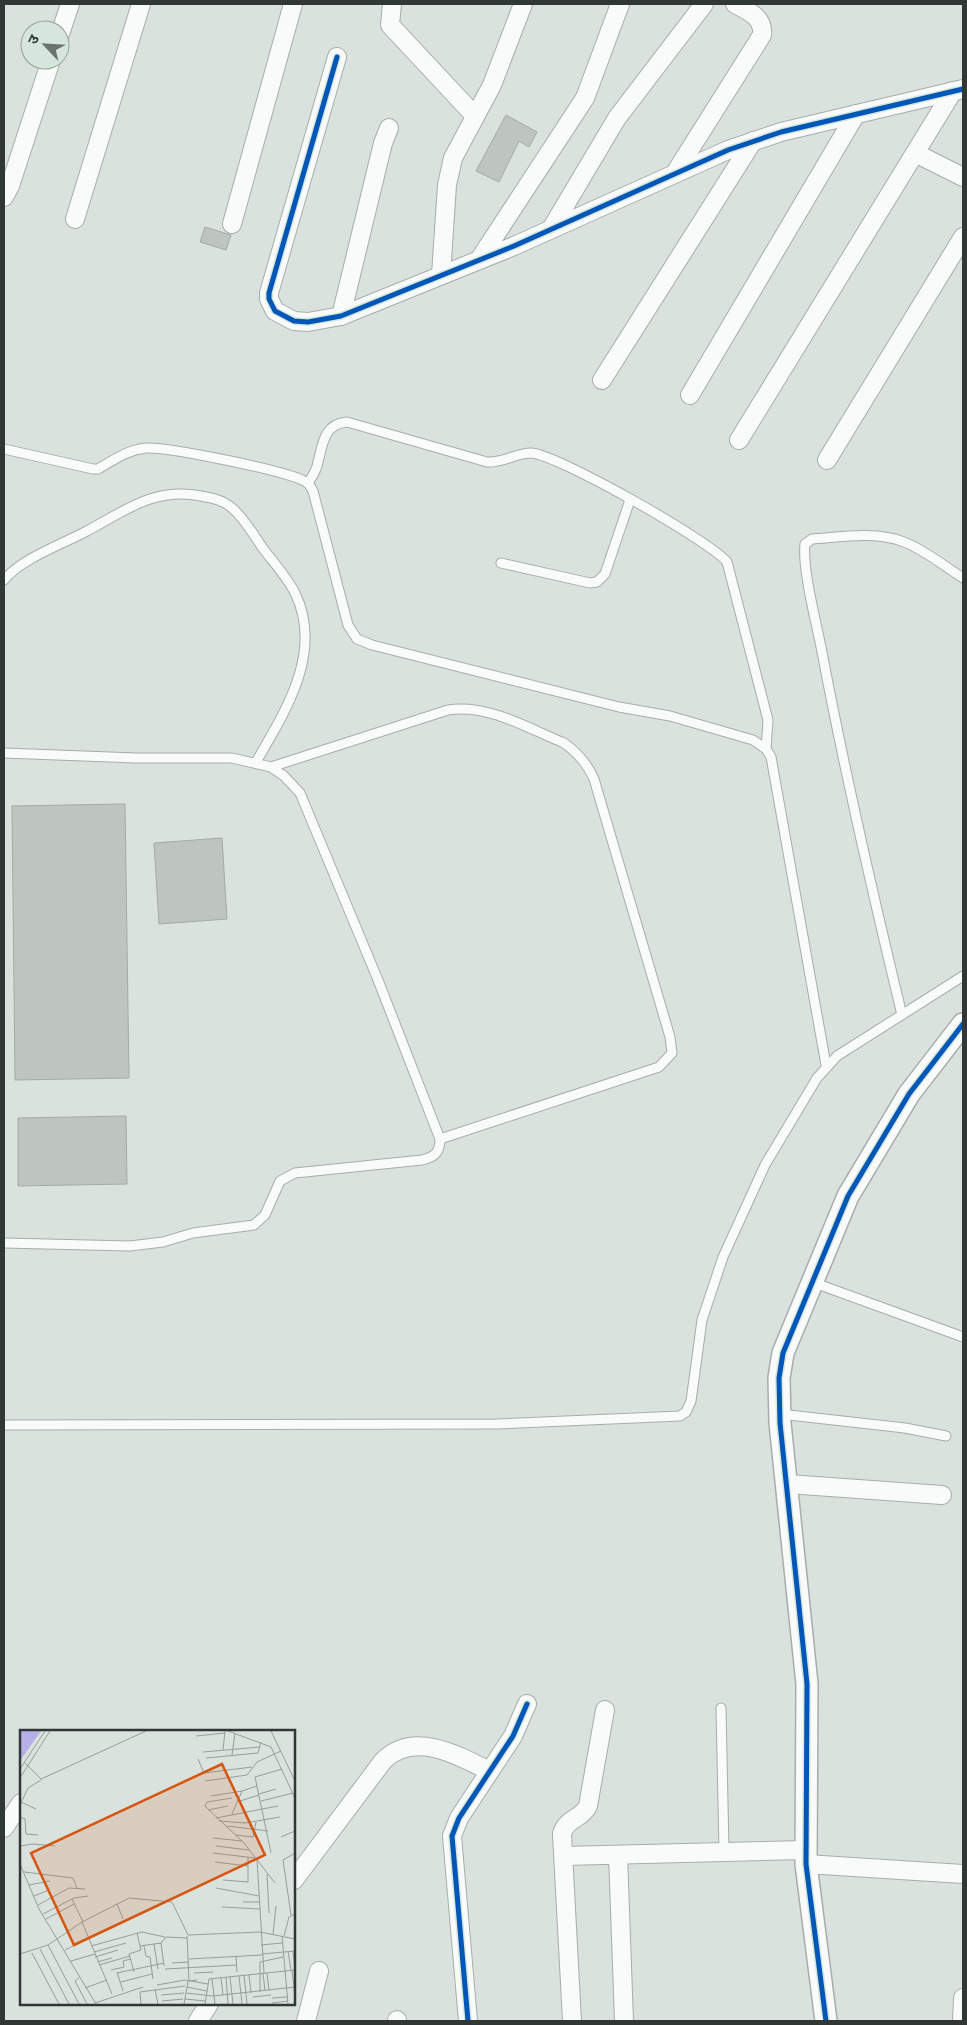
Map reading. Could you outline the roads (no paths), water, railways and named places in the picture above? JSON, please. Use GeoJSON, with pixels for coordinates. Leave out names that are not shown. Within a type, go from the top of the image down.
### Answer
{"type":"FeatureCollection","features":[{"type":"Feature","properties":{"kind":"street"},"geometry":{"type":"LineString","coordinates":[[65,20],[70,4]]}},
{"type":"Feature","properties":{"kind":"street"},"geometry":{"type":"LineString","coordinates":[[74,219],[141,4]]}},
{"type":"Feature","properties":{"kind":"street"},"geometry":{"type":"LineString","coordinates":[[232,224],[293,4]]}},
{"type":"Feature","properties":{"kind":"street"},"geometry":{"type":"LineString","coordinates":[[392,4],[390,25],[475,116]]}},
{"type":"Feature","properties":{"kind":"street"},"geometry":{"type":"LineString","coordinates":[[441,275],[447,185],[458,144],[495,77],[522,4]]}},
{"type":"Feature","properties":{"kind":"street"},"geometry":{"type":"LineString","coordinates":[[479,260],[585,98],[620,4]]}},
{"type":"Feature","properties":{"kind":"street"},"geometry":{"type":"LineString","coordinates":[[551,229],[618,118],[704,4]]}},
{"type":"Feature","properties":{"kind":"street"},"geometry":{"type":"LineString","coordinates":[[675,173],[762,35],[761,22],[757,17],[734,4]]}},
{"type":"Feature","properties":{"kind":"street"},"geometry":{"type":"LineString","coordinates":[[337,57],[269,299],[280,315],[294,321],[308,322],[341,316],[479,260],[675,173],[753,141],[781,132],[958,90]]}},
{"type":"Feature","properties":{"kind":"street"},"geometry":{"type":"LineString","coordinates":[[4,197],[10,186],[48,70]]}},
{"type":"Feature","properties":{"kind":"street"},"geometry":{"type":"LineString","coordinates":[[739,440],[915,153],[958,90]]}},
{"type":"Feature","properties":{"kind":"street"},"geometry":{"type":"LineString","coordinates":[[690,395],[856,114]]}},
{"type":"Feature","properties":{"kind":"street"},"geometry":{"type":"LineString","coordinates":[[341,316],[383,142],[389,128]]}},
{"type":"Feature","properties":{"kind":"street"},"geometry":{"type":"LineString","coordinates":[[602,380],[753,141]]}},
{"type":"Feature","properties":{"kind":"street"},"geometry":{"type":"LineString","coordinates":[[915,153],[963,177]]}},
{"type":"Feature","properties":{"kind":"street"},"geometry":{"type":"LineString","coordinates":[[827,460],[963,237]]}},
{"type":"Feature","properties":{"kind":"street"},"geometry":{"type":"LineString","coordinates":[[826,2021],[806,1857],[806,1684],[780,1414],[779,1378],[783,1353],[848,1196],[909,1094],[963,1024]]}},
{"type":"Feature","properties":{"kind":"street"},"geometry":{"type":"LineString","coordinates":[[788,1484],[942,1495]]}},
{"type":"Feature","properties":{"kind":"street"},"geometry":{"type":"LineString","coordinates":[[468,2021],[452,1836],[459,1818],[513,1736],[527,1704]]}},
{"type":"Feature","properties":{"kind":"street"},"geometry":{"type":"LineString","coordinates":[[572,2021],[562,1834],[568,1822],[582,1815],[588,1806],[605,1710]]}},
{"type":"Feature","properties":{"kind":"street"},"geometry":{"type":"LineString","coordinates":[[295,1879],[383,1761],[396,1751],[416,1747],[439,1748],[458,1755],[489,1771]]}},
{"type":"Feature","properties":{"kind":"street"},"geometry":{"type":"LineString","coordinates":[[4,1828],[20,1804]]}},
{"type":"Feature","properties":{"kind":"street"},"geometry":{"type":"LineString","coordinates":[[564,1856],[724,1852],[806,1857],[963,1874]]}},
{"type":"Feature","properties":{"kind":"street"},"geometry":{"type":"LineString","coordinates":[[618,1855],[624,2021]]}},
{"type":"Feature","properties":{"kind":"street"},"geometry":{"type":"LineString","coordinates":[[306,2021],[319,1971]]}},
{"type":"Feature","properties":{"kind":"street"},"geometry":{"type":"LineString","coordinates":[[962,2021],[963,1998]]}},
{"type":"Feature","properties":{"kind":"street"},"geometry":{"type":"LineString","coordinates":[[198,2021],[208,2005]]}},
{"type":"Feature","properties":{"kind":"lane"},"geometry":{"type":"LineString","coordinates":[[308,483],[318,464],[323,439],[328,430],[334,424],[347,422],[487,462],[496,462],[532,453],[541,455],[565,464],[718,551],[727,562],[768,720],[766,749]]}},
{"type":"Feature","properties":{"kind":"lane"},"geometry":{"type":"LineString","coordinates":[[4,449],[93,469],[122,454],[137,449],[156,448],[258,468],[308,483],[315,498],[348,625],[356,638],[372,644],[619,707],[670,716],[753,740],[766,749],[771,757],[826,1065]]}},
{"type":"Feature","properties":{"kind":"lane"},"geometry":{"type":"LineString","coordinates":[[4,580],[23,564],[157,495],[175,492],[213,498],[233,508],[294,591],[304,618],[302,665],[298,682],[287,707],[256,762]]}},
{"type":"Feature","properties":{"kind":"lane"},"geometry":{"type":"LineString","coordinates":[[501,563],[590,583],[597,582],[605,574],[630,500]]}},
{"type":"Feature","properties":{"kind":"lane"},"geometry":{"type":"LineString","coordinates":[[902,1015],[875,904],[829,689],[808,574],[805,544],[812,539],[867,535],[890,538],[917,548],[963,578]]}},
{"type":"Feature","properties":{"kind":"lane"},"geometry":{"type":"LineString","coordinates":[[270,767],[448,710],[464,708],[492,713],[564,744],[574,750],[588,766],[670,1037],[672,1053],[659,1067],[440,1139]]}},
{"type":"Feature","properties":{"kind":"lane"},"geometry":{"type":"LineString","coordinates":[[4,753],[136,758],[232,758],[256,762],[270,767],[284,776],[300,793],[378,980],[440,1139],[438,1152],[432,1158],[295,1173],[284,1177],[274,1191],[265,1215],[254,1225],[193,1233],[163,1242],[130,1246],[4,1243]]}},
{"type":"Feature","properties":{"kind":"lane"},"geometry":{"type":"LineString","coordinates":[[4,1425],[496,1424],[680,1416],[686,1412],[691,1402],[702,1320],[723,1257],[765,1165],[826,1065],[837,1056],[963,976]]}},
{"type":"Feature","properties":{"kind":"lane"},"geometry":{"type":"LineString","coordinates":[[812,1282],[963,1337]]}},
{"type":"Feature","properties":{"kind":"lane"},"geometry":{"type":"LineString","coordinates":[[780,1414],[905,1428],[946,1436]]}},
{"type":"Feature","properties":{"kind":"lane"},"geometry":{"type":"LineString","coordinates":[[721,1708],[724,1852]]}}]}
